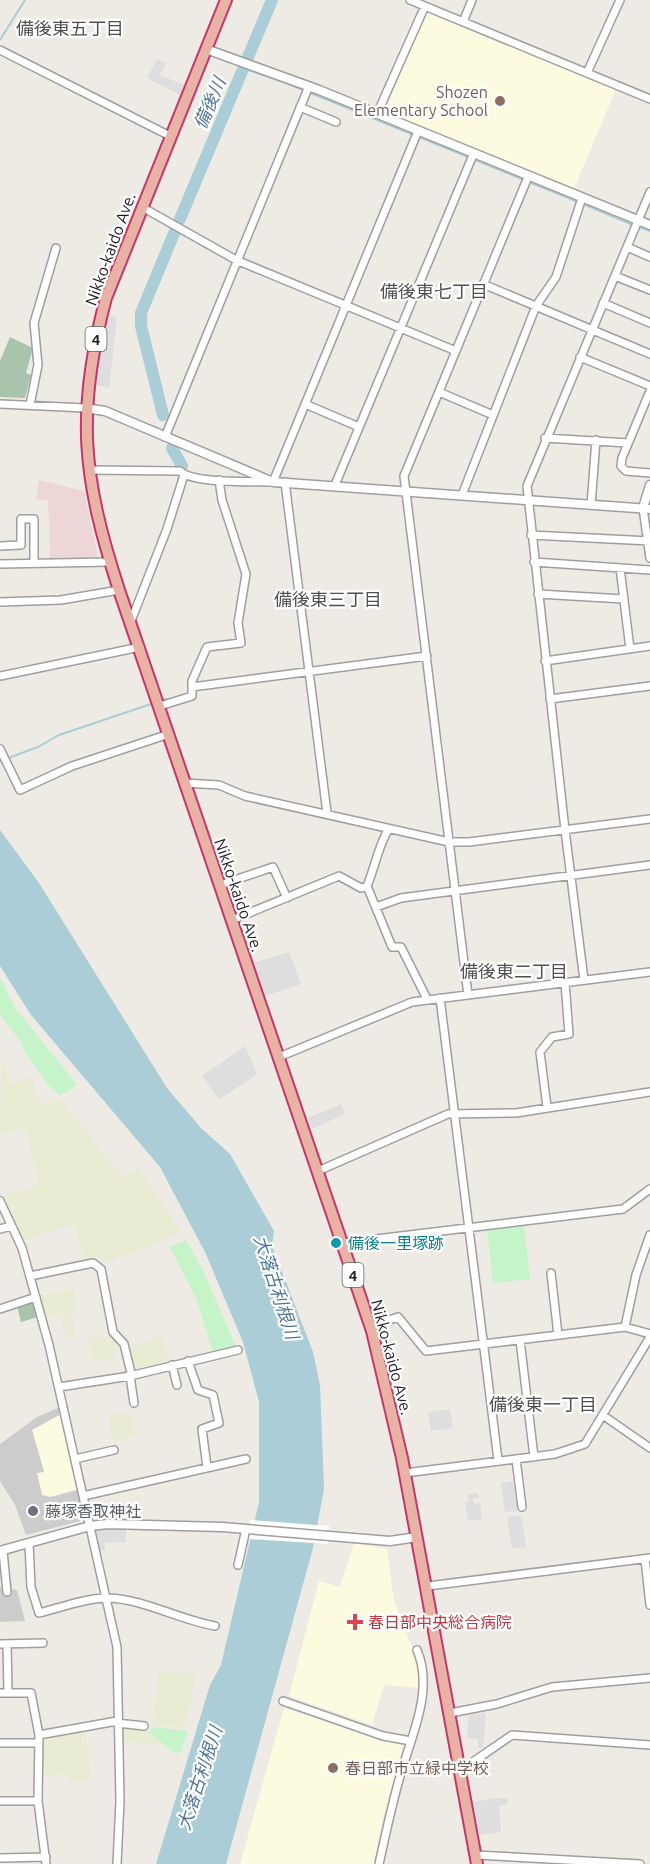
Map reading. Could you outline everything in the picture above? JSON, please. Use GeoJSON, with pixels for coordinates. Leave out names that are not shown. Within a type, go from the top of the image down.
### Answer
{"type":"FeatureCollection","features":[{"type":"Feature","properties":{"kind":"highway","name":"Nikko-kaido Ave."},"geometry":{"type":"LineString","coordinates":[[226,0],[106,298],[94,348],[85,408],[89,470],[93,498],[119,590],[156,692],[184,783],[370,1327],[405,1473],[428,1587],[476,1860]]}},
{"type":"Feature","properties":{"kind":"street"},"geometry":{"type":"LineString","coordinates":[[410,0],[650,99]]}},
{"type":"Feature","properties":{"kind":"street"},"geometry":{"type":"LineString","coordinates":[[463,22],[472,0]]}},
{"type":"Feature","properties":{"kind":"street"},"geometry":{"type":"LineString","coordinates":[[587,73],[620,0]]}},
{"type":"Feature","properties":{"kind":"street"},"geometry":{"type":"LineString","coordinates":[[377,114],[425,6]]}},
{"type":"Feature","properties":{"kind":"street"},"geometry":{"type":"LineString","coordinates":[[206,49],[309,86],[473,155],[650,225]]}},
{"type":"Feature","properties":{"kind":"street"},"geometry":{"type":"LineString","coordinates":[[0,50],[170,136]]}},
{"type":"Feature","properties":{"kind":"street"},"geometry":{"type":"LineString","coordinates":[[165,437],[309,86]]}},
{"type":"Feature","properties":{"kind":"street"},"geometry":{"type":"LineString","coordinates":[[300,107],[336,122]]}},
{"type":"Feature","properties":{"kind":"street"},"geometry":{"type":"LineString","coordinates":[[273,482],[418,131]]}},
{"type":"Feature","properties":{"kind":"street"},"geometry":{"type":"LineString","coordinates":[[335,484],[473,155]]}},
{"type":"Feature","properties":{"kind":"street"},"geometry":{"type":"LineString","coordinates":[[468,995],[404,476],[528,177]]}},
{"type":"Feature","properties":{"kind":"street"},"geometry":{"type":"LineString","coordinates":[[584,980],[545,661],[527,486],[650,192]]}},
{"type":"Feature","properties":{"kind":"street"},"geometry":{"type":"LineString","coordinates":[[462,495],[536,306],[556,277],[582,198]]}},
{"type":"Feature","properties":{"kind":"street"},"geometry":{"type":"LineString","coordinates":[[142,207],[237,260],[345,307],[456,351]]}},
{"type":"Feature","properties":{"kind":"street"},"geometry":{"type":"LineString","coordinates":[[30,405],[38,365],[34,323],[56,248]]}},
{"type":"Feature","properties":{"kind":"street"},"geometry":{"type":"LineString","coordinates":[[627,248],[650,257]]}},
{"type":"Feature","properties":{"kind":"street"},"geometry":{"type":"LineString","coordinates":[[615,276],[650,290]]}},
{"type":"Feature","properties":{"kind":"street"},"geometry":{"type":"LineString","coordinates":[[483,284],[650,354]]}},
{"type":"Feature","properties":{"kind":"street"},"geometry":{"type":"LineString","coordinates":[[603,303],[650,323]]}},
{"type":"Feature","properties":{"kind":"street"},"geometry":{"type":"LineString","coordinates":[[580,357],[650,386]]}},
{"type":"Feature","properties":{"kind":"street"},"geometry":{"type":"LineString","coordinates":[[650,391],[628,442],[621,466],[626,471],[650,473]]}},
{"type":"Feature","properties":{"kind":"street"},"geometry":{"type":"LineString","coordinates":[[439,392],[494,415]]}},
{"type":"Feature","properties":{"kind":"street"},"geometry":{"type":"LineString","coordinates":[[0,404],[105,411],[273,482]]}},
{"type":"Feature","properties":{"kind":"street"},"geometry":{"type":"LineString","coordinates":[[305,404],[359,427]]}},
{"type":"Feature","properties":{"kind":"street"},"geometry":{"type":"LineString","coordinates":[[546,438],[628,442]]}},
{"type":"Feature","properties":{"kind":"street"},"geometry":{"type":"LineString","coordinates":[[591,505],[596,440]]}},
{"type":"Feature","properties":{"kind":"street"},"geometry":{"type":"LineString","coordinates":[[89,470],[180,471],[184,475],[219,480],[335,484],[646,509]]}},
{"type":"Feature","properties":{"kind":"street"},"geometry":{"type":"LineString","coordinates":[[131,621],[167,529],[184,475]]}},
{"type":"Feature","properties":{"kind":"street"},"geometry":{"type":"LineString","coordinates":[[160,705],[192,696],[192,681],[207,647],[241,643],[238,623],[246,574],[222,500],[219,480]]}},
{"type":"Feature","properties":{"kind":"street"},"geometry":{"type":"LineString","coordinates":[[285,482],[327,813]]}},
{"type":"Feature","properties":{"kind":"street"},"geometry":{"type":"LineString","coordinates":[[650,485],[646,509],[650,558]]}},
{"type":"Feature","properties":{"kind":"street"},"geometry":{"type":"LineString","coordinates":[[21,545],[21,519],[34,519],[34,563]]}},
{"type":"Feature","properties":{"kind":"street"},"geometry":{"type":"LineString","coordinates":[[531,535],[649,541]]}},
{"type":"Feature","properties":{"kind":"street"},"geometry":{"type":"LineString","coordinates":[[0,546],[34,545]]}},
{"type":"Feature","properties":{"kind":"street"},"geometry":{"type":"LineString","coordinates":[[0,564],[110,562]]}},
{"type":"Feature","properties":{"kind":"street"},"geometry":{"type":"LineString","coordinates":[[534,562],[650,570]]}},
{"type":"Feature","properties":{"kind":"street"},"geometry":{"type":"LineString","coordinates":[[620,568],[630,649]]}},
{"type":"Feature","properties":{"kind":"street"},"geometry":{"type":"LineString","coordinates":[[0,602],[61,600],[119,590]]}},
{"type":"Feature","properties":{"kind":"street"},"geometry":{"type":"LineString","coordinates":[[538,594],[624,599]]}},
{"type":"Feature","properties":{"kind":"street"},"geometry":{"type":"LineString","coordinates":[[545,661],[650,646]]}},
{"type":"Feature","properties":{"kind":"street"},"geometry":{"type":"LineString","coordinates":[[0,676],[140,647]]}},
{"type":"Feature","properties":{"kind":"street"},"geometry":{"type":"LineString","coordinates":[[192,687],[427,656]]}},
{"type":"Feature","properties":{"kind":"street"},"geometry":{"type":"LineString","coordinates":[[550,699],[650,686]]}},
{"type":"Feature","properties":{"kind":"street"},"geometry":{"type":"LineString","coordinates":[[1,752],[20,790],[72,766],[169,734]]}},
{"type":"Feature","properties":{"kind":"street"},"geometry":{"type":"LineString","coordinates":[[184,783],[219,785],[245,796],[449,842],[565,831],[650,819]]}},
{"type":"Feature","properties":{"kind":"street"},"geometry":{"type":"LineString","coordinates":[[388,830],[379,845],[378,858],[367,886],[393,947],[401,947],[427,999]]}},
{"type":"Feature","properties":{"kind":"street"},"geometry":{"type":"LineString","coordinates":[[376,907],[401,898],[650,865]]}},
{"type":"Feature","properties":{"kind":"street"},"geometry":{"type":"LineString","coordinates":[[220,885],[273,867],[287,898]]}},
{"type":"Feature","properties":{"kind":"street"},"geometry":{"type":"LineString","coordinates":[[232,920],[339,876],[361,888],[367,886]]}},
{"type":"Feature","properties":{"kind":"street"},"geometry":{"type":"LineString","coordinates":[[279,1057],[412,1002],[650,972]]}},
{"type":"Feature","properties":{"kind":"street"},"geometry":{"type":"LineString","coordinates":[[547,1107],[540,1052],[552,1037],[569,1034],[565,983]]}},
{"type":"Feature","properties":{"kind":"street"},"geometry":{"type":"LineString","coordinates":[[440,998],[498,1460]]}},
{"type":"Feature","properties":{"kind":"street"},"geometry":{"type":"LineString","coordinates":[[318,1171],[453,1113],[516,1113],[650,1092]]}},
{"type":"Feature","properties":{"kind":"street"},"geometry":{"type":"LineString","coordinates":[[343,1243],[623,1209],[650,1189]]}},
{"type":"Feature","properties":{"kind":"street"},"geometry":{"type":"LineString","coordinates":[[0,1201],[36,1297],[59,1387],[117,1647],[120,1801],[117,1864]]}},
{"type":"Feature","properties":{"kind":"street"},"geometry":{"type":"LineString","coordinates":[[0,1229],[11,1226]]}},
{"type":"Feature","properties":{"kind":"street"},"geometry":{"type":"LineString","coordinates":[[625,1326],[636,1275],[650,1235]]}},
{"type":"Feature","properties":{"kind":"street"},"geometry":{"type":"LineString","coordinates":[[30,1276],[74,1265],[93,1263],[101,1269],[113,1332],[124,1344],[131,1374],[134,1403]]}},
{"type":"Feature","properties":{"kind":"street"},"geometry":{"type":"LineString","coordinates":[[551,1273],[558,1335]]}},
{"type":"Feature","properties":{"kind":"street"},"geometry":{"type":"LineString","coordinates":[[0,1309],[36,1297]]}},
{"type":"Feature","properties":{"kind":"street"},"geometry":{"type":"LineString","coordinates":[[370,1327],[398,1317],[426,1351],[625,1326],[650,1335],[604,1416],[585,1444],[570,1451],[534,1457],[405,1473]]}},
{"type":"Feature","properties":{"kind":"street"},"geometry":{"type":"LineString","coordinates":[[520,1340],[534,1457]]}},
{"type":"Feature","properties":{"kind":"street"},"geometry":{"type":"LineString","coordinates":[[59,1387],[131,1374],[238,1350]]}},
{"type":"Feature","properties":{"kind":"street"},"geometry":{"type":"LineString","coordinates":[[188,1361],[198,1390],[213,1395],[219,1423],[202,1429],[207,1467]]}},
{"type":"Feature","properties":{"kind":"street"},"geometry":{"type":"LineString","coordinates":[[172,1365],[177,1385]]}},
{"type":"Feature","properties":{"kind":"street"},"geometry":{"type":"LineString","coordinates":[[604,1416],[650,1448]]}},
{"type":"Feature","properties":{"kind":"street"},"geometry":{"type":"LineString","coordinates":[[75,1458],[114,1450]]}},
{"type":"Feature","properties":{"kind":"street"},"geometry":{"type":"LineString","coordinates":[[516,1458],[522,1507]]}},
{"type":"Feature","properties":{"kind":"street"},"geometry":{"type":"LineString","coordinates":[[84,1496],[246,1459]]}},
{"type":"Feature","properties":{"kind":"street"},"geometry":{"type":"LineString","coordinates":[[8,1592],[2,1551],[90,1526],[144,1524],[246,1529],[390,1541],[417,1537]]}},
{"type":"Feature","properties":{"kind":"street"},"geometry":{"type":"LineString","coordinates":[[238,1565],[246,1529]]}},
{"type":"Feature","properties":{"kind":"street"},"geometry":{"type":"LineString","coordinates":[[29,1543],[31,1587],[39,1612],[106,1598],[131,1601],[191,1622],[215,1626]]}},
{"type":"Feature","properties":{"kind":"street"},"geometry":{"type":"LineString","coordinates":[[428,1587],[647,1558],[650,1605]]}},
{"type":"Feature","properties":{"kind":"street"},"geometry":{"type":"LineString","coordinates":[[4,1860],[46,1861],[38,1801],[39,1739],[31,1693],[4,1693],[4,1644],[43,1643]]}},
{"type":"Feature","properties":{"kind":"street"},"geometry":{"type":"LineString","coordinates":[[379,1864],[423,1688],[422,1661],[417,1650]]}},
{"type":"Feature","properties":{"kind":"street"},"geometry":{"type":"LineString","coordinates":[[450,1713],[497,1704],[552,1687],[650,1678]]}},
{"type":"Feature","properties":{"kind":"street"},"geometry":{"type":"LineString","coordinates":[[283,1701],[383,1736],[411,1741]]}},
{"type":"Feature","properties":{"kind":"street"},"geometry":{"type":"LineString","coordinates":[[0,1743],[39,1739],[117,1722],[144,1726]]}},
{"type":"Feature","properties":{"kind":"street"},"geometry":{"type":"LineString","coordinates":[[461,1770],[512,1735],[650,1745]]}},
{"type":"Feature","properties":{"kind":"street"},"geometry":{"type":"LineString","coordinates":[[0,1801],[38,1801]]}},
{"type":"Feature","properties":{"kind":"street"},"geometry":{"type":"LineString","coordinates":[[476,1860],[640,1864]]}},
{"type":"Feature","properties":{"kind":"shaded area","name":"Shozen Elementary School"},"geometry":{"type":"Polygon","coordinates":[[[426,11],[616,89],[574,189],[384,113],[426,11]]]}},
{"type":"Feature","properties":{"kind":"shaded area"},"geometry":{"type":"Polygon","coordinates":[[[157,59],[166,63],[160,75],[184,85],[180,95],[147,78],[157,59]]]}},
{"type":"Feature","properties":{"kind":"shaded area"},"geometry":{"type":"Polygon","coordinates":[[[107,315],[117,317],[109,388],[95,385],[107,315]]]}},
{"type":"Feature","properties":{"kind":"shaded area"},"geometry":{"type":"Polygon","coordinates":[[[10,337],[33,348],[26,373],[31,375],[25,398],[0,397],[0,361],[10,337]]]}},
{"type":"Feature","properties":{"kind":"shaded area"},"geometry":{"type":"Polygon","coordinates":[[[39,480],[84,491],[98,557],[50,560],[48,500],[36,499],[39,480]]]}},
{"type":"Feature","properties":{"kind":"shaded area"},"geometry":{"type":"Polygon","coordinates":[[[289,952],[301,984],[265,996],[253,963],[289,952]]]}},
{"type":"Feature","properties":{"kind":"shaded area"},"geometry":{"type":"Polygon","coordinates":[[[245,1046],[257,1074],[219,1100],[202,1076],[245,1046]]]}},
{"type":"Feature","properties":{"kind":"shaded area"},"geometry":{"type":"Polygon","coordinates":[[[2,1058],[9,1082],[12,1084],[30,1076],[37,1099],[44,1106],[59,1098],[123,1178],[138,1168],[179,1229],[175,1236],[105,1263],[97,1259],[84,1259],[75,1224],[22,1241],[2,1195],[39,1185],[26,1128],[0,1134],[2,1058]]]}},
{"type":"Feature","properties":{"kind":"shaded area"},"geometry":{"type":"Polygon","coordinates":[[[341,1104],[345,1114],[312,1129],[308,1118],[341,1104]]]}},
{"type":"Feature","properties":{"kind":"shaded area"},"geometry":{"type":"Polygon","coordinates":[[[73,1289],[77,1309],[70,1311],[75,1337],[67,1339],[61,1314],[46,1317],[39,1296],[73,1289]]]}},
{"type":"Feature","properties":{"kind":"shaded area"},"geometry":{"type":"Polygon","coordinates":[[[32,1301],[38,1317],[21,1322],[17,1306],[32,1301]]]}},
{"type":"Feature","properties":{"kind":"shaded area"},"geometry":{"type":"Polygon","coordinates":[[[112,1335],[121,1344],[113,1345],[116,1358],[93,1361],[89,1339],[112,1335]]]}},
{"type":"Feature","properties":{"kind":"shaded area"},"geometry":{"type":"Polygon","coordinates":[[[163,1338],[168,1361],[150,1366],[133,1366],[128,1346],[163,1338]]]}},
{"type":"Feature","properties":{"kind":"shaded area"},"geometry":{"type":"Polygon","coordinates":[[[60,1407],[61,1414],[32,1430],[44,1472],[37,1473],[42,1495],[50,1497],[77,1490],[84,1515],[80,1521],[26,1535],[15,1505],[0,1481],[0,1444],[37,1417],[60,1407]]]}},
{"type":"Feature","properties":{"kind":"shaded area"},"geometry":{"type":"Polygon","coordinates":[[[450,1409],[453,1428],[431,1431],[428,1412],[450,1409]]]}},
{"type":"Feature","properties":{"kind":"shaded area"},"geometry":{"type":"Polygon","coordinates":[[[132,1412],[135,1436],[114,1442],[109,1414],[132,1412]]]}},
{"type":"Feature","properties":{"kind":"shaded area"},"geometry":{"type":"Polygon","coordinates":[[[61,1414],[77,1490],[50,1497],[42,1495],[37,1473],[44,1471],[32,1430],[61,1414]]]}},
{"type":"Feature","properties":{"kind":"shaded area"},"geometry":{"type":"Polygon","coordinates":[[[513,1481],[517,1511],[505,1512],[501,1483],[513,1481]]]}},
{"type":"Feature","properties":{"kind":"shaded area"},"geometry":{"type":"Polygon","coordinates":[[[478,1493],[479,1498],[473,1499],[474,1504],[480,1503],[482,1519],[468,1521],[465,1502],[469,1502],[468,1494],[478,1493]]]}},
{"type":"Feature","properties":{"kind":"shaded area"},"geometry":{"type":"Polygon","coordinates":[[[521,1515],[526,1547],[512,1549],[507,1517],[521,1515]]]}},
{"type":"Feature","properties":{"kind":"shaded area"},"geometry":{"type":"Polygon","coordinates":[[[126,1528],[126,1542],[105,1543],[105,1550],[98,1551],[94,1532],[97,1529],[126,1528]]]}},
{"type":"Feature","properties":{"kind":"shaded area","name":"春日部中央総合病院"},"geometry":{"type":"Polygon","coordinates":[[[354,1543],[387,1549],[394,1601],[419,1665],[422,1688],[384,1685],[372,1725],[289,1696],[319,1581],[340,1587],[354,1543]]]}},
{"type":"Feature","properties":{"kind":"shaded area"},"geometry":{"type":"Polygon","coordinates":[[[6,1586],[7,1589],[17,1590],[25,1621],[0,1622],[0,1588],[6,1586]]]}},
{"type":"Feature","properties":{"kind":"shaded area"},"geometry":{"type":"Polygon","coordinates":[[[160,1672],[196,1673],[186,1724],[179,1727],[153,1725],[160,1672]]]}},
{"type":"Feature","properties":{"kind":"shaded area","name":"春日部市立緑中学校"},"geometry":{"type":"Polygon","coordinates":[[[284,1708],[379,1739],[404,1743],[382,1821],[374,1864],[240,1864],[284,1708]]]}},
{"type":"Feature","properties":{"kind":"shaded area"},"geometry":{"type":"Polygon","coordinates":[[[486,1713],[483,1748],[478,1748],[478,1739],[467,1738],[469,1715],[486,1713]]]}},
{"type":"Feature","properties":{"kind":"shaded area"},"geometry":{"type":"Polygon","coordinates":[[[120,1726],[144,1729],[163,1745],[121,1741],[120,1726]]]}},
{"type":"Feature","properties":{"kind":"shaded area"},"geometry":{"type":"Polygon","coordinates":[[[85,1730],[91,1780],[68,1783],[66,1772],[47,1775],[43,1767],[42,1741],[85,1730]]]}},
{"type":"Feature","properties":{"kind":"shaded area"},"geometry":{"type":"Polygon","coordinates":[[[508,1798],[507,1805],[499,1805],[501,1832],[479,1835],[473,1802],[508,1798]]]}},
{"type":"Feature","properties":{"kind":"green space"},"geometry":{"type":"Polygon","coordinates":[[[0,977],[14,1006],[77,1085],[60,1096],[47,1084],[23,1049],[22,1043],[0,1015],[0,977]]]}},
{"type":"Feature","properties":{"kind":"green space"},"geometry":{"type":"Polygon","coordinates":[[[524,1226],[530,1279],[493,1283],[487,1230],[524,1226]]]}},
{"type":"Feature","properties":{"kind":"green space"},"geometry":{"type":"Polygon","coordinates":[[[186,1240],[204,1272],[236,1347],[213,1352],[196,1298],[170,1247],[186,1240]]]}},
{"type":"Feature","properties":{"kind":"green space"},"geometry":{"type":"Polygon","coordinates":[[[152,1727],[188,1731],[180,1753],[173,1752],[149,1732],[152,1727]]]}},
{"type":"Feature","properties":{"kind":"water","name":"大落古利根川"},"geometry":{"type":"Polygon","coordinates":[[[0,830],[39,883],[167,1088],[201,1128],[230,1154],[274,1231],[272,1246],[313,1352],[320,1385],[324,1489],[313,1548],[226,1864],[156,1864],[210,1685],[221,1665],[259,1502],[259,1402],[243,1342],[205,1252],[160,1167],[31,1015],[0,966],[0,830]]]}},
{"type":"Feature","properties":{"kind":"pier"},"geometry":{"type":"Polygon","coordinates":[[[250,1520],[329,1526],[328,1544],[249,1539],[250,1520]]]}},
{"type":"Feature","properties":{"kind":"waterway"},"geometry":{"type":"LineString","coordinates":[[0,40],[25,0]]}},
{"type":"Feature","properties":{"kind":"waterway","name":"備後川"},"geometry":{"type":"LineString","coordinates":[[180,219],[272,0]]}},
{"type":"Feature","properties":{"kind":"waterway"},"geometry":{"type":"LineString","coordinates":[[245,69],[286,83],[578,202]]}},
{"type":"Feature","properties":{"kind":"waterway"},"geometry":{"type":"LineString","coordinates":[[583,204],[633,225]]}},
{"type":"Feature","properties":{"kind":"waterway"},"geometry":{"type":"LineString","coordinates":[[639,227],[650,231]]}},
{"type":"Feature","properties":{"kind":"waterway","name":"備後川"},"geometry":{"type":"LineString","coordinates":[[163,415],[141,326],[141,313],[175,231]]}},
{"type":"Feature","properties":{"kind":"waterway","name":"備後川"},"geometry":{"type":"LineString","coordinates":[[172,448],[182,466]]}},
{"type":"Feature","properties":{"kind":"waterway"},"geometry":{"type":"LineString","coordinates":[[159,701],[167,699]]}},
{"type":"Feature","properties":{"kind":"waterway"},"geometry":{"type":"LineString","coordinates":[[0,761],[38,747],[59,735],[154,703]]}},
{"type":"Feature","properties":{"kind":"place","name":"Shozen Elementary School"},"geometry":{"type":"Point","coordinates":[500,101]}},
{"type":"Feature","properties":{"kind":"place","name":"備後一里塚跡"},"geometry":{"type":"Point","coordinates":[336,1243]}},
{"type":"Feature","properties":{"kind":"place","name":"藤塚香取神社"},"geometry":{"type":"Point","coordinates":[33,1511]}},
{"type":"Feature","properties":{"kind":"place","name":"春日部中央総合病院"},"geometry":{"type":"Point","coordinates":[355,1622]}},
{"type":"Feature","properties":{"kind":"place","name":"春日部市立緑中学校"},"geometry":{"type":"Point","coordinates":[333,1768]}},
{"type":"Feature","properties":{"kind":"district","name":"備後東五丁目"},"geometry":{"type":"Point","coordinates":[70,28]}},
{"type":"Feature","properties":{"kind":"district","name":"備後東七丁目"},"geometry":{"type":"Point","coordinates":[434,291]}},
{"type":"Feature","properties":{"kind":"district","name":"備後東三丁目"},"geometry":{"type":"Point","coordinates":[328,599]}},
{"type":"Feature","properties":{"kind":"district","name":"備後東二丁目"},"geometry":{"type":"Point","coordinates":[514,971]}},
{"type":"Feature","properties":{"kind":"district","name":"備後東一丁目"},"geometry":{"type":"Point","coordinates":[543,1404]}}]}
